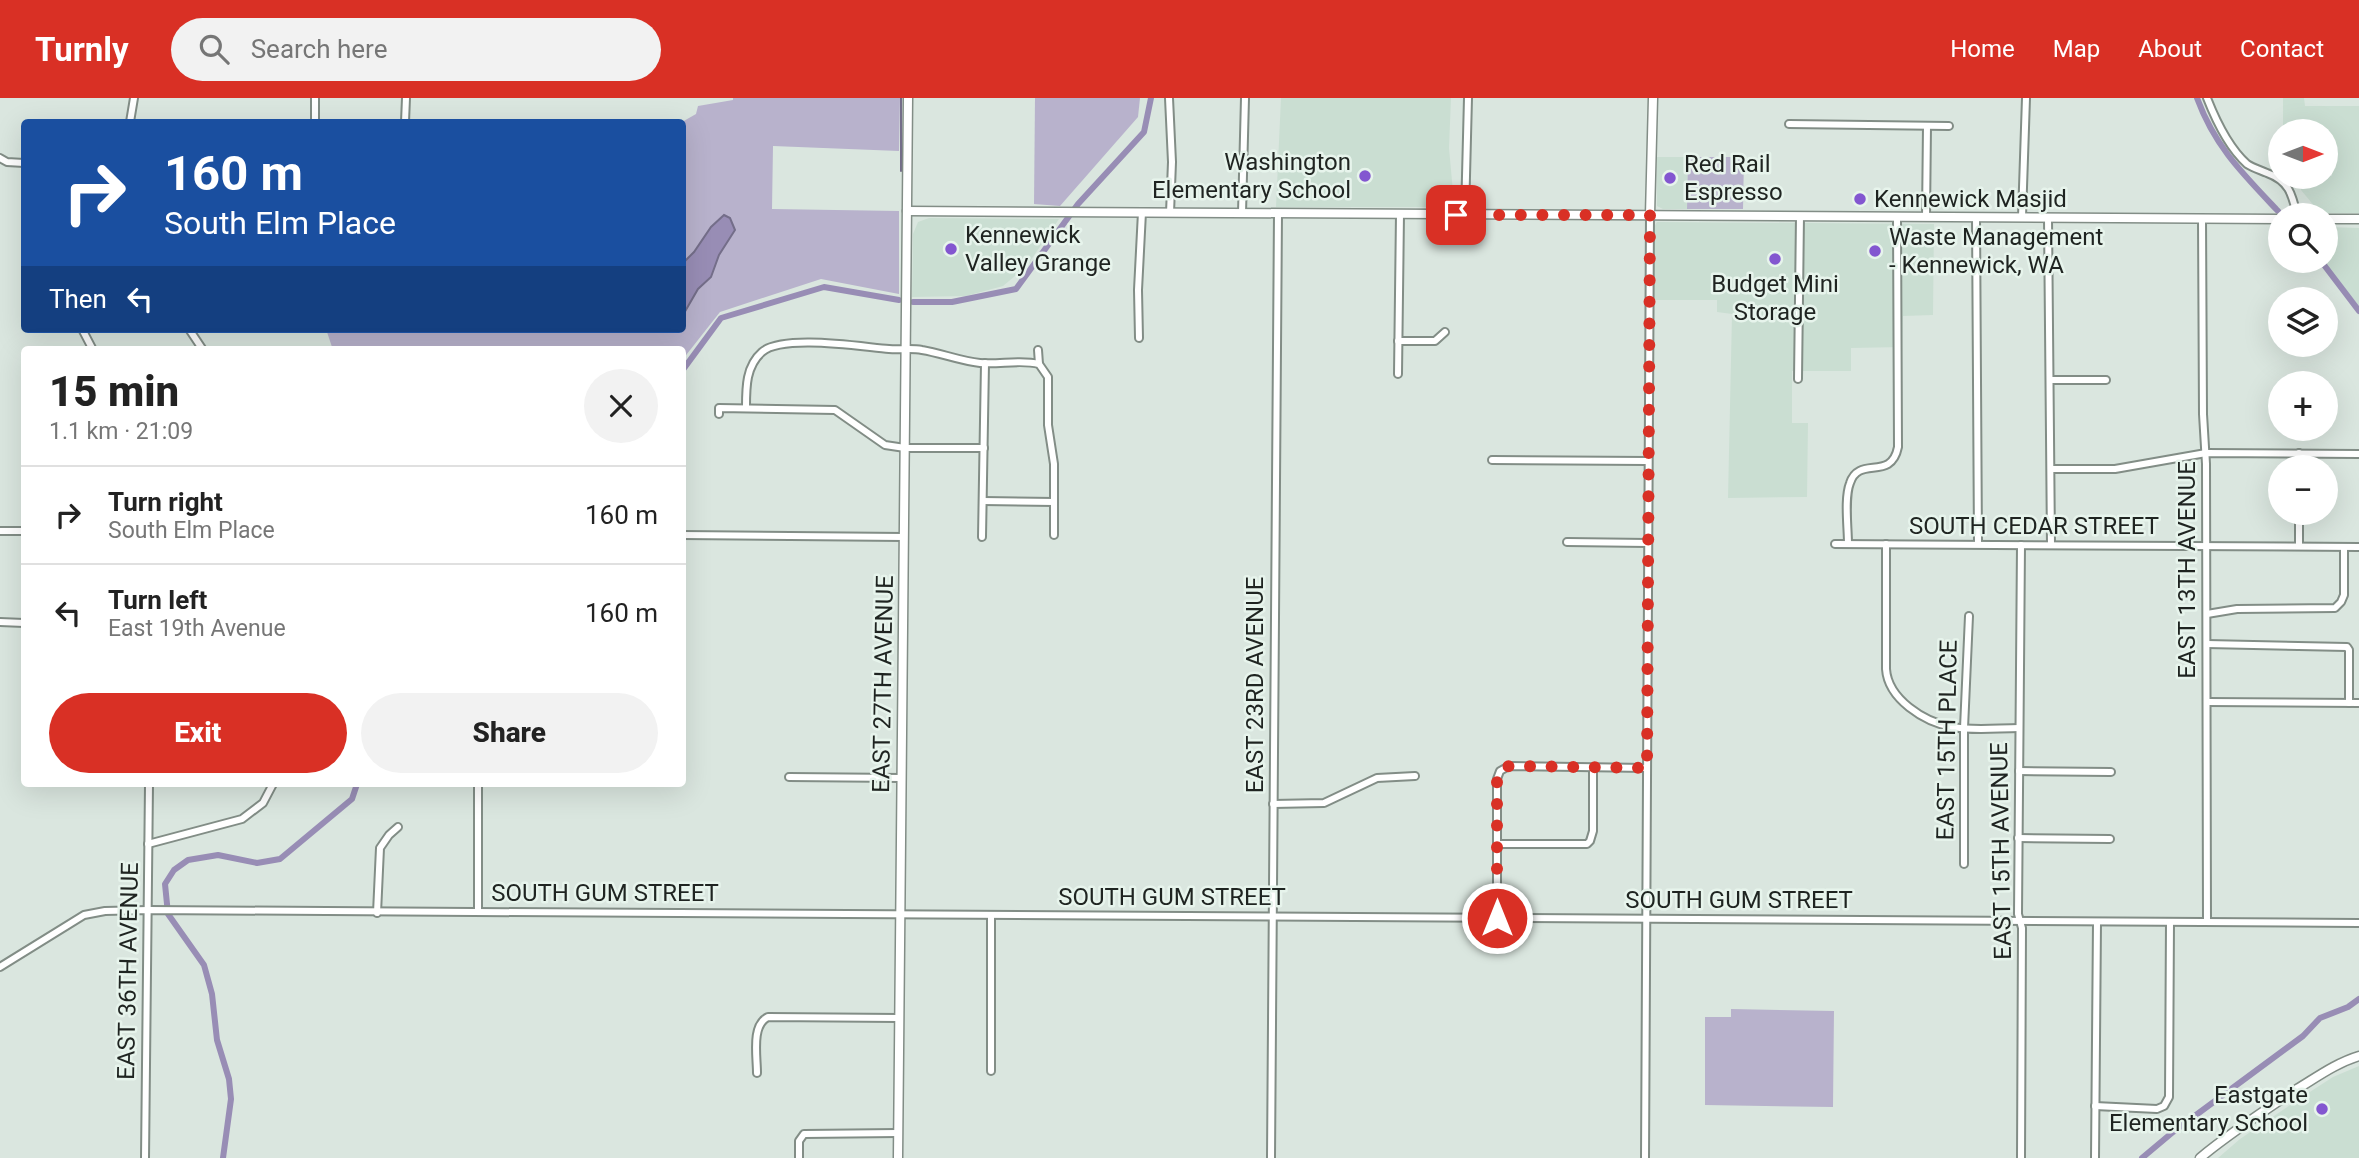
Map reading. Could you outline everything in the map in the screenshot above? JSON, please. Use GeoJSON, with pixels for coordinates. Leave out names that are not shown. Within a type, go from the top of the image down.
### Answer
{"type":"FeatureCollection","features":[{"type":"Feature","properties":{"kind":"main road","name":"EAST 27TH AVENUE"},"geometry":{"type":"LineString","coordinates":[[898,1158],[908,98]]}},
{"type":"Feature","properties":{"kind":"main road"},"geometry":{"type":"LineString","coordinates":[[1650,215],[1653,98]]}},
{"type":"Feature","properties":{"kind":"main road"},"geometry":{"type":"LineString","coordinates":[[907,211],[2268,219]]}},
{"type":"Feature","properties":{"kind":"main road"},"geometry":{"type":"LineString","coordinates":[[2338,219],[2359,219]]}},
{"type":"Feature","properties":{"kind":"main road"},"geometry":{"type":"LineString","coordinates":[[2204,1156],[2261,1113],[2329,1069],[2359,1056]]}},
{"type":"Feature","properties":{"kind":"street"},"geometry":{"type":"LineString","coordinates":[[130,119],[134,98]]}},
{"type":"Feature","properties":{"kind":"street"},"geometry":{"type":"LineString","coordinates":[[315,98],[315,119]]}},
{"type":"Feature","properties":{"kind":"street"},"geometry":{"type":"LineString","coordinates":[[405,119],[406,98]]}},
{"type":"Feature","properties":{"kind":"street"},"geometry":{"type":"LineString","coordinates":[[1169,98],[1172,162],[1170,212]]}},
{"type":"Feature","properties":{"kind":"street"},"geometry":{"type":"LineString","coordinates":[[1242,213],[1245,98]]}},
{"type":"Feature","properties":{"kind":"street"},"geometry":{"type":"LineString","coordinates":[[1465,215],[1468,98]]}},
{"type":"Feature","properties":{"kind":"street"},"geometry":{"type":"LineString","coordinates":[[2022,217],[2026,98]]}},
{"type":"Feature","properties":{"kind":"street"},"geometry":{"type":"LineString","coordinates":[[2207,98],[2220,127],[2243,160],[2286,183],[2294,203]]}},
{"type":"Feature","properties":{"kind":"street"},"geometry":{"type":"LineString","coordinates":[[1789,124],[1948,126]]}},
{"type":"Feature","properties":{"kind":"street"},"geometry":{"type":"LineString","coordinates":[[1926,217],[1927,126]]}},
{"type":"Feature","properties":{"kind":"street"},"geometry":{"type":"LineString","coordinates":[[0,158],[7,162],[21,163]]}},
{"type":"Feature","properties":{"kind":"street"},"geometry":{"type":"LineString","coordinates":[[1139,338],[1138,290],[1142,212]]}},
{"type":"Feature","properties":{"kind":"street","name":"EAST 23RD AVENUE"},"geometry":{"type":"LineString","coordinates":[[1271,1158],[1278,213]]}},
{"type":"Feature","properties":{"kind":"street"},"geometry":{"type":"LineString","coordinates":[[1398,374],[1400,214]]}},
{"type":"Feature","properties":{"kind":"street"},"geometry":{"type":"LineString","coordinates":[[1645,1158],[1650,215]]}},
{"type":"Feature","properties":{"kind":"street"},"geometry":{"type":"LineString","coordinates":[[1798,379],[1800,216]]}},
{"type":"Feature","properties":{"kind":"street"},"geometry":{"type":"LineString","coordinates":[[1848,544],[1848,489],[1854,474],[1864,468],[1886,466],[1895,457],[1898,447],[1897,217]]}},
{"type":"Feature","properties":{"kind":"street"},"geometry":{"type":"LineString","coordinates":[[1976,217],[1978,544]]}},
{"type":"Feature","properties":{"kind":"street"},"geometry":{"type":"LineString","coordinates":[[2048,218],[2051,545]]}},
{"type":"Feature","properties":{"kind":"street","name":"EAST 13TH AVENUE"},"geometry":{"type":"LineString","coordinates":[[2202,218],[2207,546],[2207,922]]}},
{"type":"Feature","properties":{"kind":"street"},"geometry":{"type":"LineString","coordinates":[[1398,341],[1436,341],[1445,332]]}},
{"type":"Feature","properties":{"kind":"street"},"geometry":{"type":"LineString","coordinates":[[746,407],[749,371],[763,351],[787,343],[920,350],[985,363],[1041,365]]}},
{"type":"Feature","properties":{"kind":"street"},"geometry":{"type":"LineString","coordinates":[[1038,350],[1041,365],[1048,377],[1054,536]]}},
{"type":"Feature","properties":{"kind":"street"},"geometry":{"type":"LineString","coordinates":[[982,537],[985,363]]}},
{"type":"Feature","properties":{"kind":"street"},"geometry":{"type":"LineString","coordinates":[[2050,380],[2106,380]]}},
{"type":"Feature","properties":{"kind":"street"},"geometry":{"type":"LineString","coordinates":[[719,414],[719,408],[746,407],[835,410],[876,441],[893,447],[984,448]]}},
{"type":"Feature","properties":{"kind":"street"},"geometry":{"type":"LineString","coordinates":[[2051,470],[2115,469],[2206,453],[2359,454]]}},
{"type":"Feature","properties":{"kind":"street"},"geometry":{"type":"LineString","coordinates":[[1492,460],[1648,460]]}},
{"type":"Feature","properties":{"kind":"street"},"geometry":{"type":"LineString","coordinates":[[983,501],[1054,502]]}},
{"type":"Feature","properties":{"kind":"street"},"geometry":{"type":"LineString","coordinates":[[2299,525],[2299,547]]}},
{"type":"Feature","properties":{"kind":"street"},"geometry":{"type":"LineString","coordinates":[[0,531],[21,531]]}},
{"type":"Feature","properties":{"kind":"street"},"geometry":{"type":"LineString","coordinates":[[686,535],[904,537]]}},
{"type":"Feature","properties":{"kind":"street"},"geometry":{"type":"LineString","coordinates":[[1567,542],[1648,543]]}},
{"type":"Feature","properties":{"kind":"street","name":"SOUTH CEDAR STREET"},"geometry":{"type":"LineString","coordinates":[[1835,544],[2359,547]]}},
{"type":"Feature","properties":{"kind":"street"},"geometry":{"type":"LineString","coordinates":[[1886,544],[1887,681],[1896,697],[1924,715],[1949,726],[2019,728]]}},
{"type":"Feature","properties":{"kind":"street","name":"EAST 15TH AVENUE"},"geometry":{"type":"LineString","coordinates":[[2021,545],[2018,838],[2018,914],[2022,928],[2021,1158]]}},
{"type":"Feature","properties":{"kind":"street"},"geometry":{"type":"LineString","coordinates":[[2207,614],[2237,609],[2330,609],[2339,605],[2344,595],[2344,547]]}},
{"type":"Feature","properties":{"kind":"street","name":"EAST 15TH PLACE"},"geometry":{"type":"LineString","coordinates":[[1964,864],[1964,728],[1969,616]]}},
{"type":"Feature","properties":{"kind":"street"},"geometry":{"type":"LineString","coordinates":[[0,622],[21,623]]}},
{"type":"Feature","properties":{"kind":"street"},"geometry":{"type":"LineString","coordinates":[[2207,644],[2347,647],[2349,703]]}},
{"type":"Feature","properties":{"kind":"street"},"geometry":{"type":"LineString","coordinates":[[2207,702],[2359,703]]}},
{"type":"Feature","properties":{"kind":"street"},"geometry":{"type":"LineString","coordinates":[[1497,918],[1497,779],[1500,771],[1509,766],[1647,768]]}},
{"type":"Feature","properties":{"kind":"street"},"geometry":{"type":"LineString","coordinates":[[1497,844],[1581,845],[1590,841],[1593,831],[1593,768]]}},
{"type":"Feature","properties":{"kind":"street"},"geometry":{"type":"LineString","coordinates":[[2019,771],[2111,772]]}},
{"type":"Feature","properties":{"kind":"street"},"geometry":{"type":"LineString","coordinates":[[1273,804],[1324,803],[1377,778],[1415,776]]}},
{"type":"Feature","properties":{"kind":"street"},"geometry":{"type":"LineString","coordinates":[[789,777],[902,778]]}},
{"type":"Feature","properties":{"kind":"street","name":"EAST 36TH AVENUE"},"geometry":{"type":"LineString","coordinates":[[145,1158],[149,787]]}},
{"type":"Feature","properties":{"kind":"street"},"geometry":{"type":"LineString","coordinates":[[148,844],[242,818],[263,803],[271,787]]}},
{"type":"Feature","properties":{"kind":"street"},"geometry":{"type":"LineString","coordinates":[[478,787],[478,912]]}},
{"type":"Feature","properties":{"kind":"street"},"geometry":{"type":"LineString","coordinates":[[377,913],[380,848],[388,835],[398,827]]}},
{"type":"Feature","properties":{"kind":"street"},"geometry":{"type":"LineString","coordinates":[[2018,838],[2110,839]]}},
{"type":"Feature","properties":{"kind":"street","name":"SOUTH GUM STREET"},"geometry":{"type":"LineString","coordinates":[[0,967],[84,915],[105,911],[148,910],[2359,923]]}},
{"type":"Feature","properties":{"kind":"street"},"geometry":{"type":"LineString","coordinates":[[991,916],[991,1071]]}},
{"type":"Feature","properties":{"kind":"street"},"geometry":{"type":"LineString","coordinates":[[2095,1158],[2097,922]]}},
{"type":"Feature","properties":{"kind":"street"},"geometry":{"type":"LineString","coordinates":[[2095,1106],[2157,1109],[2164,1106],[2169,1097],[2169,922]]}},
{"type":"Feature","properties":{"kind":"street"},"geometry":{"type":"LineString","coordinates":[[757,1073],[757,1030],[763,1019],[768,1017],[899,1018]]}},
{"type":"Feature","properties":{"kind":"street"},"geometry":{"type":"LineString","coordinates":[[799,1158],[799,1141],[804,1134],[898,1133]]}},
{"type":"Feature","properties":{"kind":"shaded area"},"geometry":{"type":"Polygon","coordinates":[[[900,98],[899,151],[773,146],[772,209],[899,211],[899,294],[821,279],[720,312],[686,355],[686,346],[332,346],[327,333],[686,333],[686,120],[696,114],[698,106],[733,100],[900,98]]]}},
{"type":"Feature","properties":{"kind":"shaded area"},"geometry":{"type":"Polygon","coordinates":[[[1035,98],[1140,98],[1138,117],[1060,206],[1034,204],[1035,98]]]}},
{"type":"Feature","properties":{"kind":"shaded area","name":"Washington Elementary School"},"geometry":{"type":"Polygon","coordinates":[[[1281,98],[1451,98],[1449,148],[1454,203],[1448,207],[1276,207],[1281,98]]]}},
{"type":"Feature","properties":{"kind":"shaded area"},"geometry":{"type":"Polygon","coordinates":[[[2283,98],[2304,98],[2305,106],[2359,106],[2359,213],[2338,213],[2338,203],[2312,203],[2301,190],[2338,189],[2338,119],[2283,119],[2283,98]]]}},
{"type":"Feature","properties":{"kind":"shaded area"},"geometry":{"type":"Polygon","coordinates":[[[1657,157],[1688,157],[1687,209],[1663,209],[1657,206],[1657,157]]]}},
{"type":"Feature","properties":{"kind":"shaded area"},"geometry":{"type":"Polygon","coordinates":[[[1688,157],[1744,157],[1743,209],[1687,209],[1688,157]]]}},
{"type":"Feature","properties":{"kind":"shaded area"},"geometry":{"type":"Polygon","coordinates":[[[724,215],[730,218],[735,230],[719,255],[711,277],[698,289],[686,310],[686,260],[711,227],[724,215]]]}},
{"type":"Feature","properties":{"kind":"shaded area"},"geometry":{"type":"Polygon","coordinates":[[[929,218],[1059,219],[1026,267],[1003,286],[966,296],[912,297],[913,234],[918,222],[929,218]]]}},
{"type":"Feature","properties":{"kind":"shaded area"},"geometry":{"type":"Polygon","coordinates":[[[1657,222],[1934,224],[1933,315],[1903,316],[1902,347],[1851,348],[1851,371],[1792,371],[1792,423],[1808,423],[1807,497],[1728,498],[1732,314],[1717,312],[1717,300],[1653,300],[1654,227],[1657,222]]]}},
{"type":"Feature","properties":{"kind":"shaded area"},"geometry":{"type":"Polygon","coordinates":[[[2338,227],[2359,228],[2359,306],[2333,273],[2338,273],[2338,227]]]}},
{"type":"Feature","properties":{"kind":"shaded area"},"geometry":{"type":"Polygon","coordinates":[[[1731,1009],[1834,1011],[1833,1107],[1705,1105],[1705,1017],[1731,1017],[1731,1009]]]}},
{"type":"Feature","properties":{"kind":"shaded area","name":"Eastgate Elementary School"},"geometry":{"type":"Polygon","coordinates":[[[2359,1066],[2359,1158],[2218,1158],[2240,1139],[2299,1099],[2333,1077],[2359,1066]]]}},
{"type":"Feature","properties":{"kind":"waterway"},"geometry":{"type":"LineString","coordinates":[[901,98],[901,171]]}},
{"type":"Feature","properties":{"kind":"waterway"},"geometry":{"type":"LineString","coordinates":[[913,302],[952,302],[1016,289],[1078,204],[1144,132],[1151,98]]}},
{"type":"Feature","properties":{"kind":"waterway"},"geometry":{"type":"LineString","coordinates":[[2197,98],[2221,146],[2271,203]]}},
{"type":"Feature","properties":{"kind":"waterway"},"geometry":{"type":"LineString","coordinates":[[2330,273],[2359,311]]}},
{"type":"Feature","properties":{"kind":"waterway"},"geometry":{"type":"LineString","coordinates":[[686,366],[721,318],[824,287],[899,300]]}},
{"type":"Feature","properties":{"kind":"waterway"},"geometry":{"type":"LineString","coordinates":[[223,1158],[231,1099],[229,1079],[217,1040],[212,994],[204,965],[168,914],[165,884],[174,870],[188,860],[218,855],[257,863],[280,859],[352,799],[356,787]]}},
{"type":"Feature","properties":{"kind":"waterway"},"geometry":{"type":"LineString","coordinates":[[2142,1158],[2303,1036],[2320,1018],[2348,1007],[2359,999]]}},
{"type":"Feature","properties":{"kind":"place","name":"Washington Elementary School"},"geometry":{"type":"Point","coordinates":[1365,176]}},
{"type":"Feature","properties":{"kind":"place","name":"Red Rail Espresso"},"geometry":{"type":"Point","coordinates":[1670,178]}},
{"type":"Feature","properties":{"kind":"place","name":"Kennewick Masjid"},"geometry":{"type":"Point","coordinates":[1860,199]}},
{"type":"Feature","properties":{"kind":"place","name":"Kennewick Valley Grange"},"geometry":{"type":"Point","coordinates":[951,249]}},
{"type":"Feature","properties":{"kind":"place","name":"Waste Management - Kennewick, WA"},"geometry":{"type":"Point","coordinates":[1875,251]}},
{"type":"Feature","properties":{"kind":"place","name":"Budget Mini Storage"},"geometry":{"type":"Point","coordinates":[1775,259]}},
{"type":"Feature","properties":{"kind":"place","name":"Eastgate Elementary School"},"geometry":{"type":"Point","coordinates":[2322,1109]}},
{"type":"Feature","properties":{"kind":"route"},"geometry":{"type":"LineString","coordinates":[[1456,215],[1650,215],[1647,768],[1509,766],[1500,771],[1497,779],[1497,918]]}}]}
